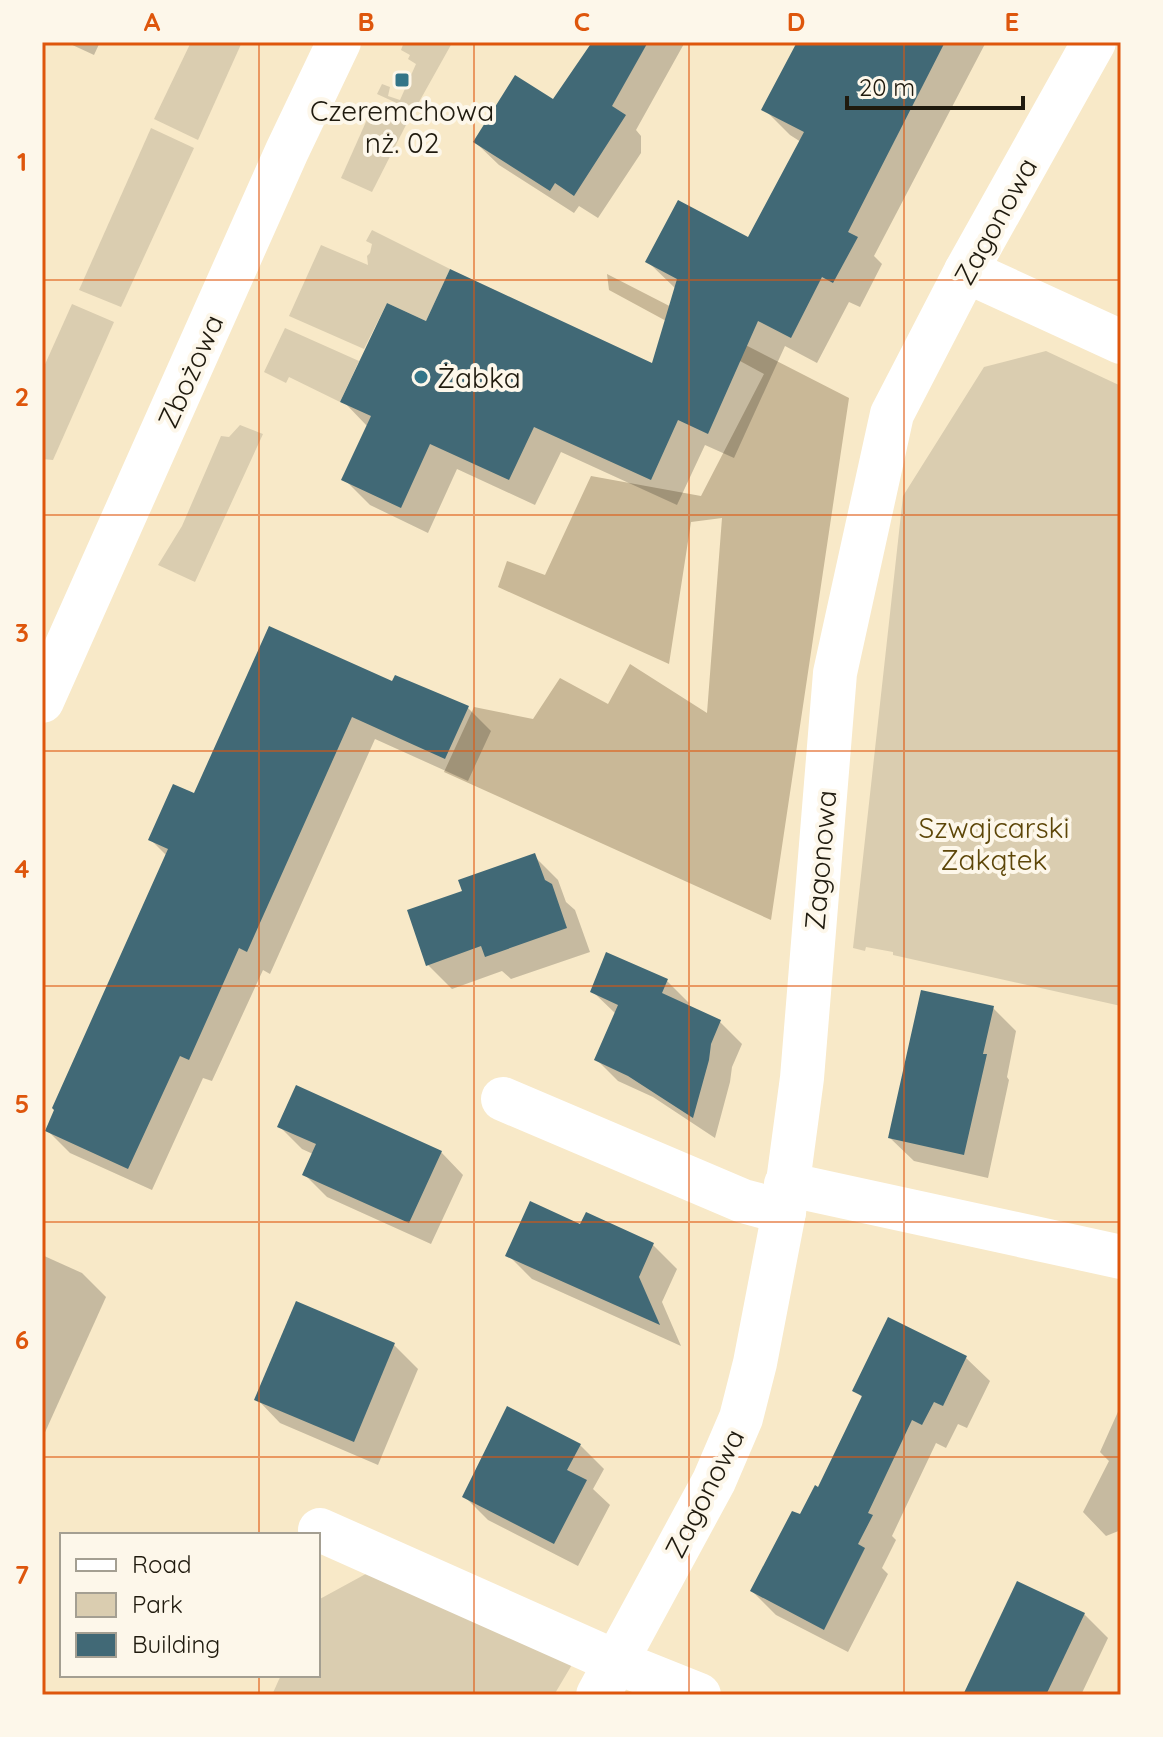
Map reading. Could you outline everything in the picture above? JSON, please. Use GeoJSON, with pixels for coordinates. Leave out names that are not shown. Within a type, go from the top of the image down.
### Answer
{"type":"FeatureCollection","features":[{"type":"Feature","properties":{"kind":"street","name":"Zbożowa"},"geometry":{"type":"LineString","coordinates":[[42,701],[287,151],[339,42]]}},
{"type":"Feature","properties":{"kind":"street","name":"Zagonowa"},"geometry":{"type":"LineString","coordinates":[[606,1678],[714,1481],[741,1418],[761,1334],[802,1078],[835,673],[892,414],[966,271],[1094,42]]}},
{"type":"Feature","properties":{"kind":"street"},"geometry":{"type":"LineString","coordinates":[[966,271],[1121,342]]}},
{"type":"Feature","properties":{"kind":"street"},"geometry":{"type":"LineString","coordinates":[[503,1099],[743,1201],[785,1198],[1121,1257]]}},
{"type":"Feature","properties":{"kind":"street"},"geometry":{"type":"LineString","coordinates":[[320,1530],[606,1678],[699,1695]]}},
{"type":"Feature","properties":{"kind":"green space"},"geometry":{"type":"Polygon","coordinates":[[[191,42],[242,42],[198,140],[154,119],[191,42]]]}},
{"type":"Feature","properties":{"kind":"green space"},"geometry":{"type":"Polygon","coordinates":[[[404,42],[452,43],[414,111],[377,94],[382,84],[390,87],[388,96],[400,100],[416,64],[408,59],[410,55],[401,50],[404,42]]]}},
{"type":"Feature","properties":{"kind":"green space"},"geometry":{"type":"Polygon","coordinates":[[[373,106],[408,121],[372,192],[341,178],[373,106]]]}},
{"type":"Feature","properties":{"kind":"green space"},"geometry":{"type":"Polygon","coordinates":[[[151,128],[194,148],[121,307],[79,290],[151,128]]]}},
{"type":"Feature","properties":{"kind":"green space"},"geometry":{"type":"Polygon","coordinates":[[[372,230],[450,269],[426,321],[387,303],[364,349],[289,316],[321,245],[368,265],[367,256],[372,244],[366,241],[372,230]]]}},
{"type":"Feature","properties":{"kind":"green space"},"geometry":{"type":"Polygon","coordinates":[[[72,304],[114,322],[53,460],[42,459],[42,371],[72,304]]]}},
{"type":"Feature","properties":{"kind":"green space"},"geometry":{"type":"Polygon","coordinates":[[[285,328],[359,361],[340,402],[289,377],[286,383],[264,372],[285,328]]]}},
{"type":"Feature","properties":{"kind":"green space","name":"Szwajcarski Zakątek"},"geometry":{"type":"Polygon","coordinates":[[[1046,351],[1121,386],[1121,1006],[893,955],[893,952],[853,948],[903,496],[984,367],[1046,351]]]}},
{"type":"Feature","properties":{"kind":"green space"},"geometry":{"type":"Polygon","coordinates":[[[240,425],[263,434],[195,582],[158,565],[182,526],[221,436],[229,437],[240,425]]]}},
{"type":"Feature","properties":{"kind":"green space"},"geometry":{"type":"Polygon","coordinates":[[[373,1570],[573,1663],[554,1695],[272,1695],[280,1677],[320,1677],[320,1599],[373,1570]]]}},
{"type":"Feature","properties":{"kind":"shaded area"},"geometry":{"type":"Polygon","coordinates":[[[607,274],[849,398],[771,920],[444,772],[474,707],[533,719],[560,678],[608,704],[630,664],[707,713],[722,518],[691,522],[669,664],[498,587],[507,561],[545,575],[591,476],[701,496],[764,374],[609,290],[607,274]]]}},
{"type":"Feature","properties":{"kind":"building"},"geometry":{"type":"Polygon","coordinates":[[[592,42],[648,42],[612,106],[626,115],[574,196],[555,183],[550,191],[473,142],[515,75],[553,99],[592,42]]]}},
{"type":"Feature","properties":{"kind":"building"},"geometry":{"type":"Polygon","coordinates":[[[797,42],[945,42],[848,232],[858,237],[833,283],[822,277],[791,338],[758,321],[708,434],[678,420],[651,480],[534,427],[509,480],[430,444],[401,508],[341,480],[371,416],[340,402],[387,303],[426,321],[450,269],[652,363],[677,279],[645,262],[678,200],[748,237],[804,132],[761,110],[797,42]]]}},
{"type":"Feature","properties":{"kind":"building"},"geometry":{"type":"Polygon","coordinates":[[[269,626],[392,681],[395,675],[469,706],[445,759],[352,717],[247,952],[239,948],[189,1060],[180,1056],[128,1169],[45,1131],[54,1110],[52,1108],[168,849],[148,840],[173,784],[194,793],[269,626]]]}},
{"type":"Feature","properties":{"kind":"building"},"geometry":{"type":"Polygon","coordinates":[[[535,853],[545,880],[552,884],[567,928],[485,957],[481,946],[426,966],[407,910],[462,891],[458,880],[535,853]]]}},
{"type":"Feature","properties":{"kind":"building"},"geometry":{"type":"Polygon","coordinates":[[[606,952],[668,979],[662,993],[721,1020],[711,1044],[693,1118],[628,1076],[594,1060],[618,1005],[590,992],[606,952]]]}},
{"type":"Feature","properties":{"kind":"building"},"geometry":{"type":"Polygon","coordinates":[[[921,990],[994,1006],[983,1054],[987,1054],[964,1155],[888,1138],[921,990]]]}},
{"type":"Feature","properties":{"kind":"building"},"geometry":{"type":"Polygon","coordinates":[[[296,1085],[442,1151],[409,1223],[302,1175],[316,1144],[277,1127],[296,1085]]]}},
{"type":"Feature","properties":{"kind":"building"},"geometry":{"type":"Polygon","coordinates":[[[530,1201],[580,1224],[586,1212],[654,1243],[639,1277],[660,1325],[505,1256],[530,1201]]]}},
{"type":"Feature","properties":{"kind":"building"},"geometry":{"type":"Polygon","coordinates":[[[296,1301],[395,1343],[354,1442],[254,1400],[296,1301]]]}},
{"type":"Feature","properties":{"kind":"building"},"geometry":{"type":"Polygon","coordinates":[[[888,1317],[967,1356],[943,1406],[934,1402],[922,1425],[912,1420],[868,1513],[873,1515],[858,1544],[865,1548],[824,1630],[750,1591],[792,1511],[800,1514],[815,1485],[818,1487],[862,1396],[852,1391],[888,1317]]]}},
{"type":"Feature","properties":{"kind":"building"},"geometry":{"type":"Polygon","coordinates":[[[507,1406],[581,1444],[567,1470],[587,1480],[554,1544],[462,1497],[507,1406]]]}},
{"type":"Feature","properties":{"kind":"building"},"geometry":{"type":"Polygon","coordinates":[[[1017,1581],[1085,1613],[1046,1695],[963,1695],[1017,1581]]]}},
{"type":"Feature","properties":{"kind":"place","name":"Czeremchowa nż. 02"},"geometry":{"type":"Point","coordinates":[402,80]}},
{"type":"Feature","properties":{"kind":"place","name":"Żabka"},"geometry":{"type":"Point","coordinates":[421,377]}}]}
